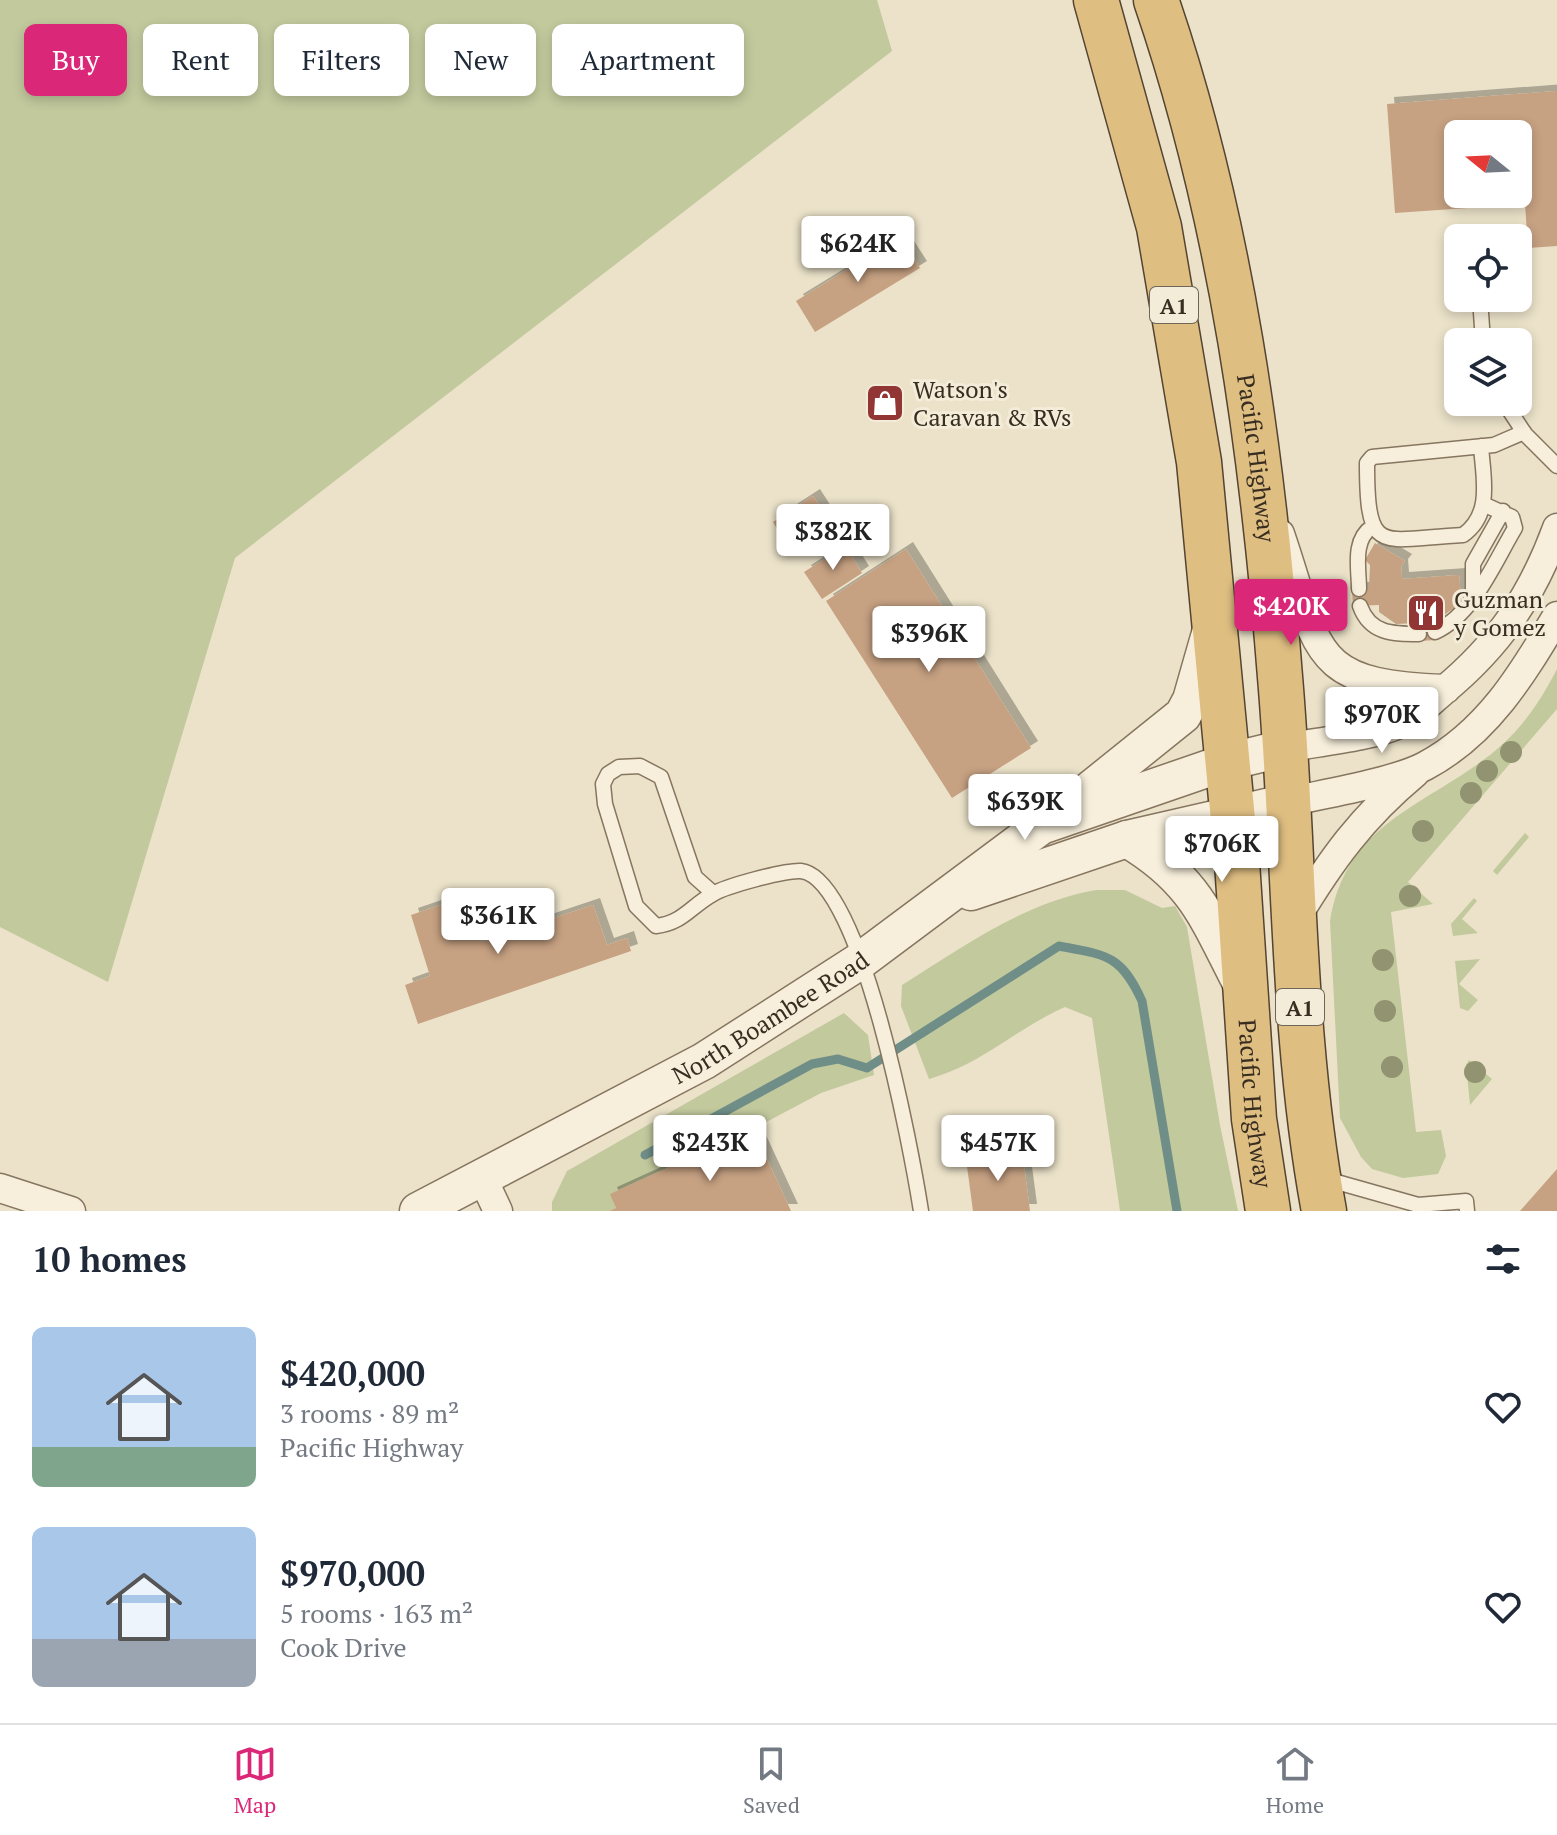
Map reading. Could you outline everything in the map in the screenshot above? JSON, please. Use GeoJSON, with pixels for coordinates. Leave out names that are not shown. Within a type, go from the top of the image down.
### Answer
{"type":"FeatureCollection","features":[{"type":"Feature","properties":{"kind":"highway","name":"Pacific Highway"},"geometry":{"type":"LineString","coordinates":[[1096,0],[1159,227],[1199,462],[1247,994],[1254,1119],[1268,1211]]}},
{"type":"Feature","properties":{"kind":"highway","name":"Pacific Highway"},"geometry":{"type":"LineString","coordinates":[[1156,0],[1179,66],[1215,205],[1242,345],[1285,748],[1304,1074],[1321,1194]]}},
{"type":"Feature","properties":{"kind":"street"},"geometry":{"type":"LineString","coordinates":[[1257,467],[1314,633],[1331,664],[1369,682],[1391,687],[1446,689]]}},
{"type":"Feature","properties":{"kind":"street"},"geometry":{"type":"LineString","coordinates":[[1285,748],[1398,725],[1446,689],[1482,658],[1516,612],[1545,562],[1557,528]]}},
{"type":"Feature","properties":{"kind":"street"},"geometry":{"type":"LineString","coordinates":[[1041,826],[1096,788],[1183,715],[1191,700],[1215,616]]}},
{"type":"Feature","properties":{"kind":"street"},"geometry":{"type":"LineString","coordinates":[[1296,918],[1343,844],[1386,798],[1422,768],[1457,746],[1496,709],[1557,616]]}},
{"type":"Feature","properties":{"kind":"street","name":"North Boambee Road"},"geometry":{"type":"LineString","coordinates":[[418,1211],[704,1061],[860,961],[1041,826],[1227,762],[1285,748]]}},
{"type":"Feature","properties":{"kind":"street"},"geometry":{"type":"LineString","coordinates":[[1288,802],[1422,768]]}},
{"type":"Feature","properties":{"kind":"street","name":"North Boambee Road"},"geometry":{"type":"LineString","coordinates":[[943,902],[1127,839],[1288,802]]}},
{"type":"Feature","properties":{"kind":"street"},"geometry":{"type":"LineString","coordinates":[[1127,839],[1157,857],[1185,882],[1247,994]]}},
{"type":"Feature","properties":{"kind":"street"},"geometry":{"type":"LineString","coordinates":[[482,1177],[498,1211]]}},
{"type":"Feature","properties":{"kind":"street"},"geometry":{"type":"LineString","coordinates":[[0,1188],[71,1211]]}},
{"type":"Feature","properties":{"kind":"lane"},"geometry":{"type":"LineString","coordinates":[[1513,416],[1524,432],[1557,466]]}},
{"type":"Feature","properties":{"kind":"lane"},"geometry":{"type":"LineString","coordinates":[[1481,446],[1483,504],[1477,523],[1463,535],[1387,539],[1372,527],[1367,497],[1367,463],[1372,457],[1481,446],[1512,440],[1524,432]]}},
{"type":"Feature","properties":{"kind":"lane"},"geometry":{"type":"LineString","coordinates":[[1435,632],[1451,624],[1473,598],[1515,528],[1515,520],[1503,511],[1483,504]]}},
{"type":"Feature","properties":{"kind":"lane"},"geometry":{"type":"LineString","coordinates":[[1359,589],[1358,546],[1364,533],[1372,527]]}},
{"type":"Feature","properties":{"kind":"lane"},"geometry":{"type":"LineString","coordinates":[[1360,606],[1363,616],[1382,632],[1419,634]]}},
{"type":"Feature","properties":{"kind":"lane"},"geometry":{"type":"LineString","coordinates":[[713,893],[695,877],[661,777],[640,766],[619,767],[608,774],[603,784],[605,804],[636,906],[656,926],[673,924],[713,893],[783,874],[810,873],[829,889],[860,961],[883,1032],[896,1078],[921,1211]]}},
{"type":"Feature","properties":{"kind":"lane"},"geometry":{"type":"LineString","coordinates":[[1321,1194],[1418,1205],[1466,1201],[1467,1211]]}},
{"type":"Feature","properties":{"kind":"green space"},"geometry":{"type":"Polygon","coordinates":[[[0,0],[877,0],[892,51],[235,558],[108,982],[0,927],[0,0]]]}},
{"type":"Feature","properties":{"kind":"green space"},"geometry":{"type":"Polygon","coordinates":[[[1557,669],[1557,709],[1408,882],[1433,904],[1391,912],[1416,1132],[1441,1130],[1446,1156],[1438,1174],[1403,1178],[1372,1169],[1361,1157],[1340,1118],[1330,921],[1339,888],[1352,861],[1390,822],[1464,774],[1511,736],[1536,705],[1557,669]]]}},
{"type":"Feature","properties":{"kind":"green space"},"geometry":{"type":"Polygon","coordinates":[[[1525,833],[1529,837],[1497,875],[1493,871],[1525,833]]]}},
{"type":"Feature","properties":{"kind":"green space"},"geometry":{"type":"Polygon","coordinates":[[[1096,890],[1125,890],[1162,908],[1175,906],[1187,927],[1220,1125],[1238,1211],[1120,1211],[1092,1018],[1065,1007],[966,1065],[929,1079],[901,1006],[902,985],[1019,915],[1069,896],[1096,890]]]}},
{"type":"Feature","properties":{"kind":"green space"},"geometry":{"type":"Polygon","coordinates":[[[1474,898],[1477,901],[1462,919],[1478,933],[1453,936],[1451,924],[1474,898]]]}},
{"type":"Feature","properties":{"kind":"green space"},"geometry":{"type":"Polygon","coordinates":[[[1480,959],[1459,984],[1478,1000],[1468,1011],[1460,1008],[1455,961],[1480,959]]]}},
{"type":"Feature","properties":{"kind":"green space"},"geometry":{"type":"Polygon","coordinates":[[[844,1013],[868,1035],[874,1075],[821,1093],[753,1129],[611,1194],[616,1208],[609,1211],[552,1211],[552,1202],[567,1171],[844,1013]]]}},
{"type":"Feature","properties":{"kind":"green space"},"geometry":{"type":"Polygon","coordinates":[[[1469,1060],[1492,1079],[1470,1105],[1466,1065],[1469,1060]]]}},
{"type":"Feature","properties":{"kind":"building"},"geometry":{"type":"Polygon","coordinates":[[[1557,91],[1557,246],[1532,248],[1532,224],[1526,224],[1525,208],[1532,208],[1532,120],[1444,120],[1444,208],[1467,208],[1395,213],[1387,104],[1557,91]]]}},
{"type":"Feature","properties":{"kind":"building"},"geometry":{"type":"Polygon","coordinates":[[[900,237],[920,268],[815,332],[796,301],[900,237]]]}},
{"type":"Feature","properties":{"kind":"building"},"geometry":{"type":"Polygon","coordinates":[[[813,496],[831,524],[790,550],[773,522],[813,496]]]}},
{"type":"Feature","properties":{"kind":"building"},"geometry":{"type":"Polygon","coordinates":[[[1375,543],[1405,561],[1401,566],[1402,579],[1459,575],[1461,599],[1453,600],[1454,608],[1434,622],[1436,640],[1420,641],[1418,623],[1396,624],[1379,612],[1379,605],[1353,606],[1352,590],[1369,588],[1370,565],[1365,560],[1375,543]]]}},
{"type":"Feature","properties":{"kind":"building"},"geometry":{"type":"Polygon","coordinates":[[[845,546],[862,573],[822,599],[804,572],[845,546]]]}},
{"type":"Feature","properties":{"kind":"building"},"geometry":{"type":"Polygon","coordinates":[[[906,549],[1031,748],[952,798],[826,601],[906,549]]]}},
{"type":"Feature","properties":{"kind":"building"},"geometry":{"type":"Polygon","coordinates":[[[467,896],[482,942],[593,905],[607,945],[627,938],[631,951],[418,1024],[405,985],[430,976],[411,915],[467,896]]]}},
{"type":"Feature","properties":{"kind":"building"},"geometry":{"type":"Polygon","coordinates":[[[753,1129],[791,1211],[609,1211],[616,1208],[610,1194],[753,1129]]]}},
{"type":"Feature","properties":{"kind":"building"},"geometry":{"type":"Polygon","coordinates":[[[1022,1151],[1030,1211],[973,1211],[966,1159],[1022,1151]]]}},
{"type":"Feature","properties":{"kind":"building"},"geometry":{"type":"Polygon","coordinates":[[[1557,1169],[1557,1211],[1520,1211],[1557,1169]]]}},
{"type":"Feature","properties":{"kind":"waterway"},"geometry":{"type":"LineString","coordinates":[[645,1155],[812,1064],[838,1059],[867,1068],[1059,946],[1111,960],[1127,974],[1142,1001],[1177,1211]]}},
{"type":"Feature","properties":{"kind":"place","name":"Watson's Caravan & RVs"},"geometry":{"type":"Point","coordinates":[885,403]}},
{"type":"Feature","properties":{"kind":"place","name":"Guzman y Gomez"},"geometry":{"type":"Point","coordinates":[1426,613]}}]}
